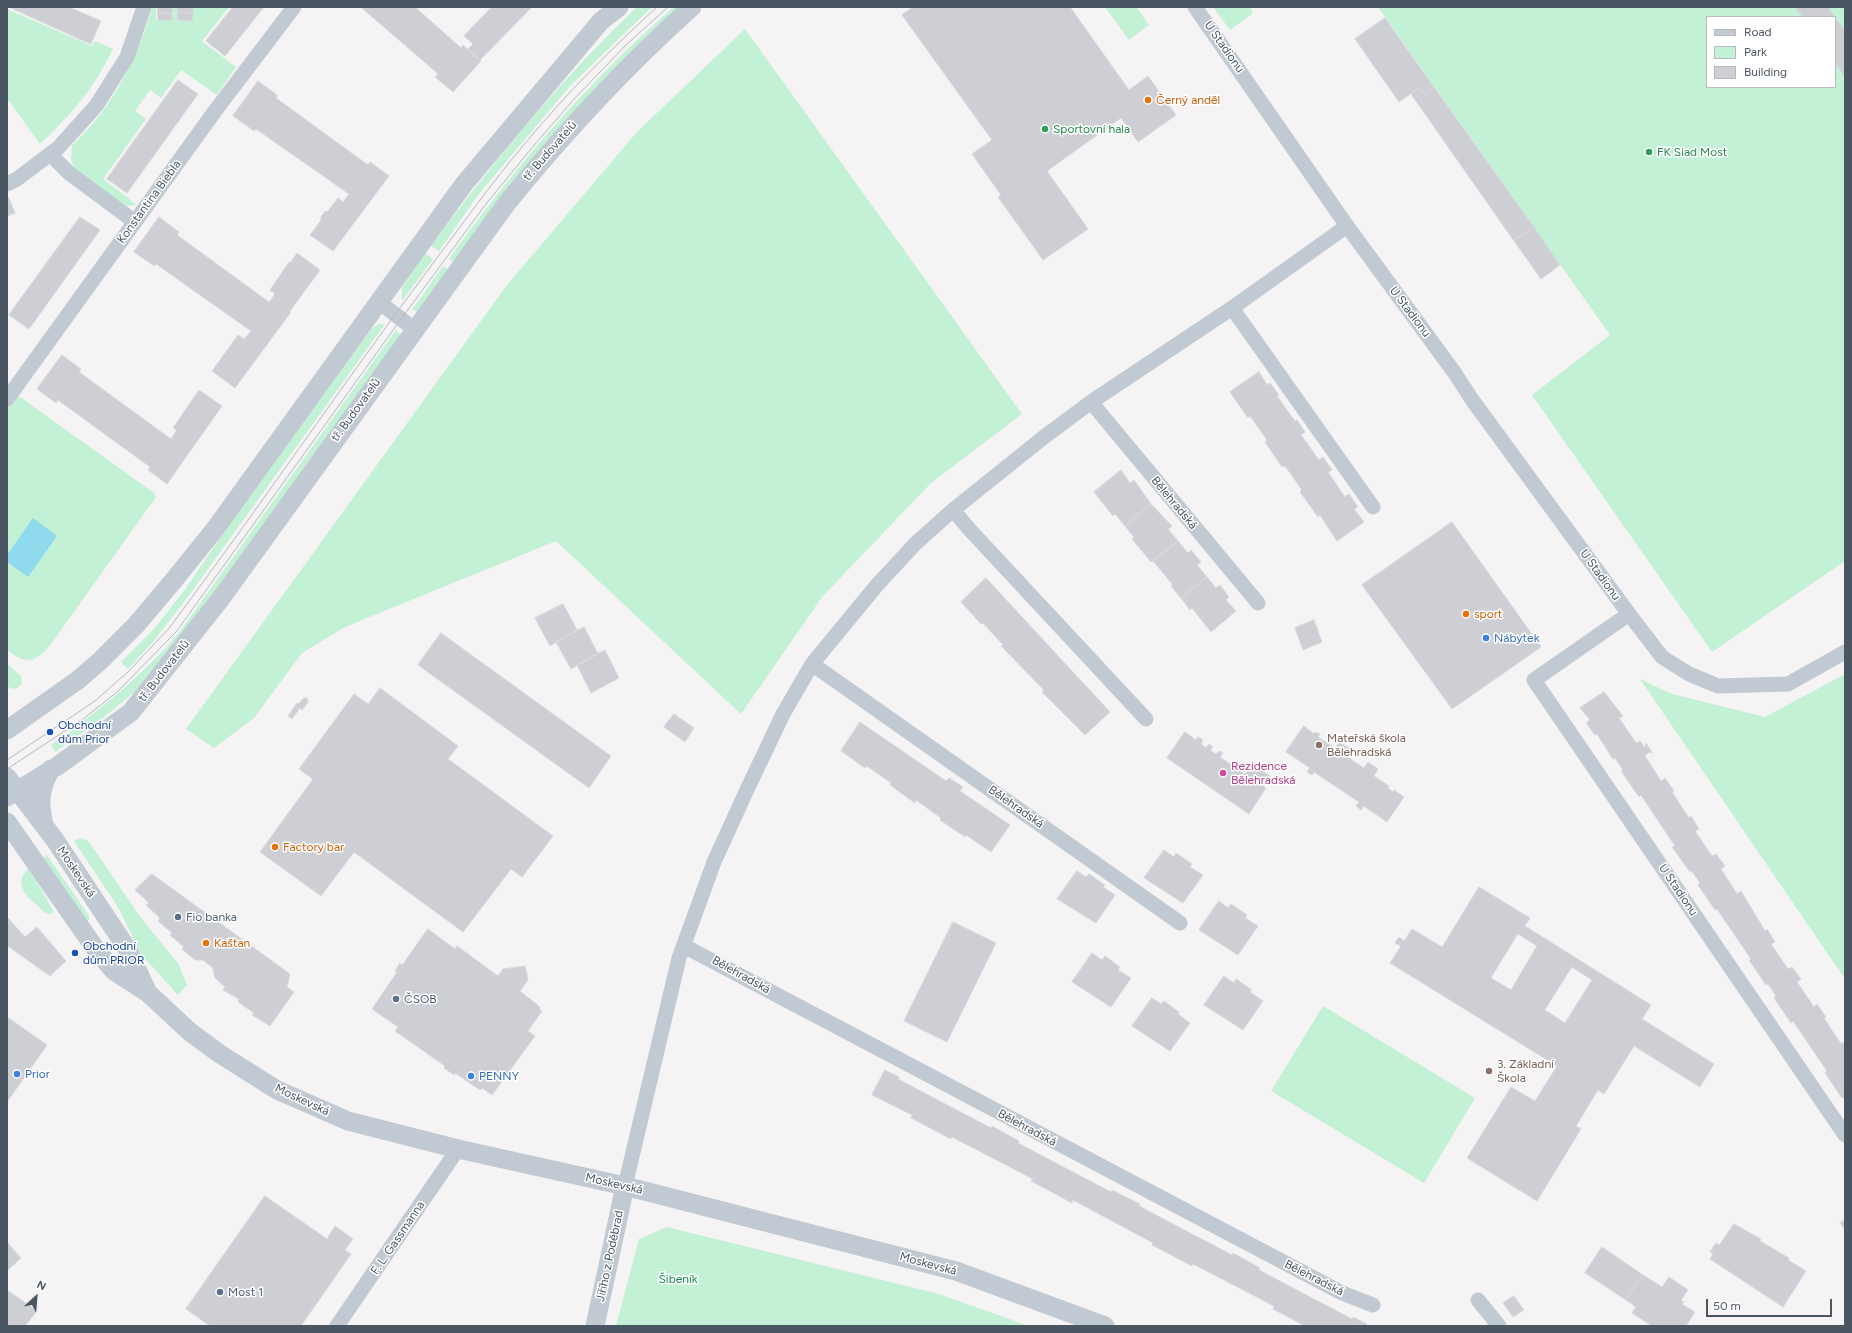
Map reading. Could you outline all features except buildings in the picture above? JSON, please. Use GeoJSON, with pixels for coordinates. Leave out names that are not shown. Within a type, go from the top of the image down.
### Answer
{"type":"FeatureCollection","features":[{"type":"Feature","properties":{"kind":"street"},"geometry":{"type":"LineString","coordinates":[[7,184],[17,180],[58,148],[96,106],[127,57],[144,7]]}},
{"type":"Feature","properties":{"kind":"street","name":"Konstantina Biebla"},"geometry":{"type":"LineString","coordinates":[[7,400],[242,75],[294,7]]}},
{"type":"Feature","properties":{"kind":"street"},"geometry":{"type":"LineString","coordinates":[[11,724],[78,680],[100,661],[136,625],[208,539],[464,184],[601,21],[618,7]]}},
{"type":"Feature","properties":{"kind":"street","name":"tř. Budovatelů"},"geometry":{"type":"LineString","coordinates":[[10,788],[51,769],[92,742],[131,712],[222,597],[506,203],[540,161],[614,81],[692,7]]}},
{"type":"Feature","properties":{"kind":"street","name":"U Stadionu"},"geometry":{"type":"LineString","coordinates":[[1196,7],[1347,226],[1454,372],[1473,401],[1662,657],[1689,674],[1718,686],[1788,684],[1845,652]]}},
{"type":"Feature","properties":{"kind":"street"},"geometry":{"type":"LineString","coordinates":[[50,154],[69,173],[135,222]]}},
{"type":"Feature","properties":{"kind":"street"},"geometry":{"type":"LineString","coordinates":[[625,1186],[679,958],[714,862],[783,714],[812,664],[877,585],[916,543],[953,510],[1044,437],[1091,402],[1232,308],[1347,226]]}},
{"type":"Feature","properties":{"kind":"street"},"geometry":{"type":"LineString","coordinates":[[379,302],[414,329]]}},
{"type":"Feature","properties":{"kind":"street"},"geometry":{"type":"LineString","coordinates":[[1232,308],[1373,507]]}},
{"type":"Feature","properties":{"kind":"street","name":"Bělehradská"},"geometry":{"type":"LineString","coordinates":[[1091,402],[1258,603]]}},
{"type":"Feature","properties":{"kind":"street"},"geometry":{"type":"LineString","coordinates":[[953,510],[1146,719]]}},
{"type":"Feature","properties":{"kind":"street","name":"U Stadionu"},"geometry":{"type":"LineString","coordinates":[[1629,614],[1534,680],[1845,1136]]}},
{"type":"Feature","properties":{"kind":"street","name":"Bělehradská"},"geometry":{"type":"LineString","coordinates":[[812,664],[1180,923]]}},
{"type":"Feature","properties":{"kind":"street"},"geometry":{"type":"LineString","coordinates":[[45,828],[41,810],[41,797],[43,784],[51,769]]}},
{"type":"Feature","properties":{"kind":"street","name":"Moskevská"},"geometry":{"type":"LineString","coordinates":[[10,788],[45,828],[128,950],[148,993]]}},
{"type":"Feature","properties":{"kind":"street","name":"Moskevská"},"geometry":{"type":"LineString","coordinates":[[11,830],[80,928],[114,971],[148,993],[190,1032],[244,1071],[277,1090],[348,1121],[458,1149],[625,1186],[956,1271],[1105,1326]]}},
{"type":"Feature","properties":{"kind":"street","name":"Bělehradská"},"geometry":{"type":"LineString","coordinates":[[684,946],[1342,1293],[1373,1305]]}},
{"type":"Feature","properties":{"kind":"street","name":"F. L. Gassmanna"},"geometry":{"type":"LineString","coordinates":[[337,1326],[458,1149]]}},
{"type":"Feature","properties":{"kind":"street","name":"Jiřího z Poděbrad"},"geometry":{"type":"LineString","coordinates":[[595,1326],[625,1186]]}},
{"type":"Feature","properties":{"kind":"street"},"geometry":{"type":"LineString","coordinates":[[1478,1300],[1500,1326]]}},
{"type":"Feature","properties":{"kind":"green space"},"geometry":{"type":"Polygon","coordinates":[[[152,7],[156,7],[156,20],[172,20],[173,7],[229,7],[202,41],[236,67],[217,95],[181,70],[161,98],[150,90],[135,111],[146,119],[103,179],[137,205],[127,206],[120,203],[74,169],[71,159],[72,145],[99,116],[122,82],[140,44],[152,7]]]}},
{"type":"Feature","properties":{"kind":"green space"},"geometry":{"type":"Polygon","coordinates":[[[637,7],[652,7],[569,87],[478,195],[439,251],[431,246],[479,183],[529,122],[609,34],[637,7]]]}},
{"type":"Feature","properties":{"kind":"green space"},"geometry":{"type":"Polygon","coordinates":[[[674,7],[686,7],[456,264],[449,259],[500,191],[554,126],[582,95],[642,35],[674,7]]]}},
{"type":"Feature","properties":{"kind":"green space"},"geometry":{"type":"Polygon","coordinates":[[[1105,7],[1136,7],[1149,25],[1129,40],[1105,7]]]}},
{"type":"Feature","properties":{"kind":"green space"},"geometry":{"type":"Polygon","coordinates":[[[1213,7],[1250,7],[1253,13],[1230,30],[1213,7]]]}},
{"type":"Feature","properties":{"kind":"green space"},"geometry":{"type":"Polygon","coordinates":[[[1378,7],[1845,7],[1845,561],[1712,652],[1532,395],[1610,335],[1378,7]]]}},
{"type":"Feature","properties":{"kind":"green space"},"geometry":{"type":"Polygon","coordinates":[[[7,9],[92,46],[95,41],[113,49],[99,76],[81,100],[62,123],[40,144],[7,98],[7,9]]]}},
{"type":"Feature","properties":{"kind":"green space"},"geometry":{"type":"Polygon","coordinates":[[[745,29],[1022,414],[931,483],[822,597],[741,714],[556,541],[345,627],[302,653],[254,718],[214,748],[186,729],[507,285],[637,132],[745,29]]]}},
{"type":"Feature","properties":{"kind":"green space"},"geometry":{"type":"Polygon","coordinates":[[[425,253],[433,259],[402,301],[402,287],[425,253]]]}},
{"type":"Feature","properties":{"kind":"green space"},"geometry":{"type":"Polygon","coordinates":[[[443,266],[451,271],[417,311],[412,310],[443,266]]]}},
{"type":"Feature","properties":{"kind":"green space"},"geometry":{"type":"Polygon","coordinates":[[[380,324],[385,324],[187,598],[153,642],[128,669],[121,662],[153,630],[184,591],[235,516],[372,328],[380,324]]]}},
{"type":"Feature","properties":{"kind":"green space"},"geometry":{"type":"Polygon","coordinates":[[[396,330],[401,336],[287,499],[144,684],[103,718],[55,752],[51,745],[120,692],[152,662],[181,630],[396,330]]]}},
{"type":"Feature","properties":{"kind":"green space"},"geometry":{"type":"Polygon","coordinates":[[[16,394],[154,493],[156,497],[51,644],[40,655],[30,660],[20,658],[7,650],[7,407],[16,394]]]}},
{"type":"Feature","properties":{"kind":"green space"},"geometry":{"type":"Polygon","coordinates":[[[7,664],[21,676],[22,683],[18,688],[12,689],[7,686],[7,664]]]}},
{"type":"Feature","properties":{"kind":"green space"},"geometry":{"type":"Polygon","coordinates":[[[1845,674],[1845,979],[1640,679],[1672,694],[1765,717],[1845,674]]]}},
{"type":"Feature","properties":{"kind":"green space"},"geometry":{"type":"Polygon","coordinates":[[[80,838],[87,840],[141,918],[178,963],[187,985],[178,995],[141,954],[118,907],[74,841],[80,838]]]}},
{"type":"Feature","properties":{"kind":"green space"},"geometry":{"type":"Polygon","coordinates":[[[47,855],[89,916],[89,920],[86,921],[43,858],[47,855]]]}},
{"type":"Feature","properties":{"kind":"green space"},"geometry":{"type":"Polygon","coordinates":[[[29,868],[54,912],[51,914],[44,912],[25,893],[21,883],[24,873],[29,868]]]}},
{"type":"Feature","properties":{"kind":"green space"},"geometry":{"type":"Polygon","coordinates":[[[1323,1006],[1475,1098],[1424,1183],[1271,1091],[1323,1006]]]}},
{"type":"Feature","properties":{"kind":"green space","name":"Šibeník"},"geometry":{"type":"Polygon","coordinates":[[[667,1227],[939,1294],[1029,1326],[616,1326],[639,1239],[667,1227]]]}},
{"type":"Feature","properties":{"kind":"water"},"geometry":{"type":"Polygon","coordinates":[[[33,518],[57,536],[28,577],[7,562],[7,555],[33,518]]]}},
{"type":"Feature","properties":{"kind":"tram line"},"geometry":{"type":"LineString","coordinates":[[7,760],[95,701],[129,671],[170,627],[395,314],[501,172],[542,123],[606,55],[657,7]]}},
{"type":"Feature","properties":{"kind":"tram line"},"geometry":{"type":"LineString","coordinates":[[7,769],[83,719],[117,692],[176,632],[401,319],[486,204],[576,97],[625,46],[668,7]]}},
{"type":"Feature","properties":{"kind":"place","name":"Černý anděl"},"geometry":{"type":"Point","coordinates":[1148,100]}},
{"type":"Feature","properties":{"kind":"place","name":"Sportovní hala"},"geometry":{"type":"Point","coordinates":[1045,129]}},
{"type":"Feature","properties":{"kind":"place","name":"FK Siad Most"},"geometry":{"type":"Point","coordinates":[1649,152]}},
{"type":"Feature","properties":{"kind":"place","name":"sport"},"geometry":{"type":"Point","coordinates":[1466,614]}},
{"type":"Feature","properties":{"kind":"place","name":"Nábytek"},"geometry":{"type":"Point","coordinates":[1486,638]}},
{"type":"Feature","properties":{"kind":"place","name":"Obchodní dům Prior"},"geometry":{"type":"Point","coordinates":[50,732]}},
{"type":"Feature","properties":{"kind":"place","name":"Mateřská škola Bělehradská"},"geometry":{"type":"Point","coordinates":[1319,745]}},
{"type":"Feature","properties":{"kind":"place","name":"Rezidence Bělehradská"},"geometry":{"type":"Point","coordinates":[1223,773]}},
{"type":"Feature","properties":{"kind":"place","name":"Factory bar"},"geometry":{"type":"Point","coordinates":[275,847]}},
{"type":"Feature","properties":{"kind":"place","name":"Fio banka"},"geometry":{"type":"Point","coordinates":[178,917]}},
{"type":"Feature","properties":{"kind":"place","name":"Kaštan"},"geometry":{"type":"Point","coordinates":[206,943]}},
{"type":"Feature","properties":{"kind":"place","name":"Obchodní dům PRIOR"},"geometry":{"type":"Point","coordinates":[75,953]}},
{"type":"Feature","properties":{"kind":"place","name":"ČSOB"},"geometry":{"type":"Point","coordinates":[396,999]}},
{"type":"Feature","properties":{"kind":"place","name":"3. Základní Škola"},"geometry":{"type":"Point","coordinates":[1489,1071]}},
{"type":"Feature","properties":{"kind":"place","name":"Prior"},"geometry":{"type":"Point","coordinates":[17,1074]}},
{"type":"Feature","properties":{"kind":"place","name":"PENNY"},"geometry":{"type":"Point","coordinates":[471,1076]}},
{"type":"Feature","properties":{"kind":"place","name":"Most 1"},"geometry":{"type":"Point","coordinates":[220,1292]}}]}
